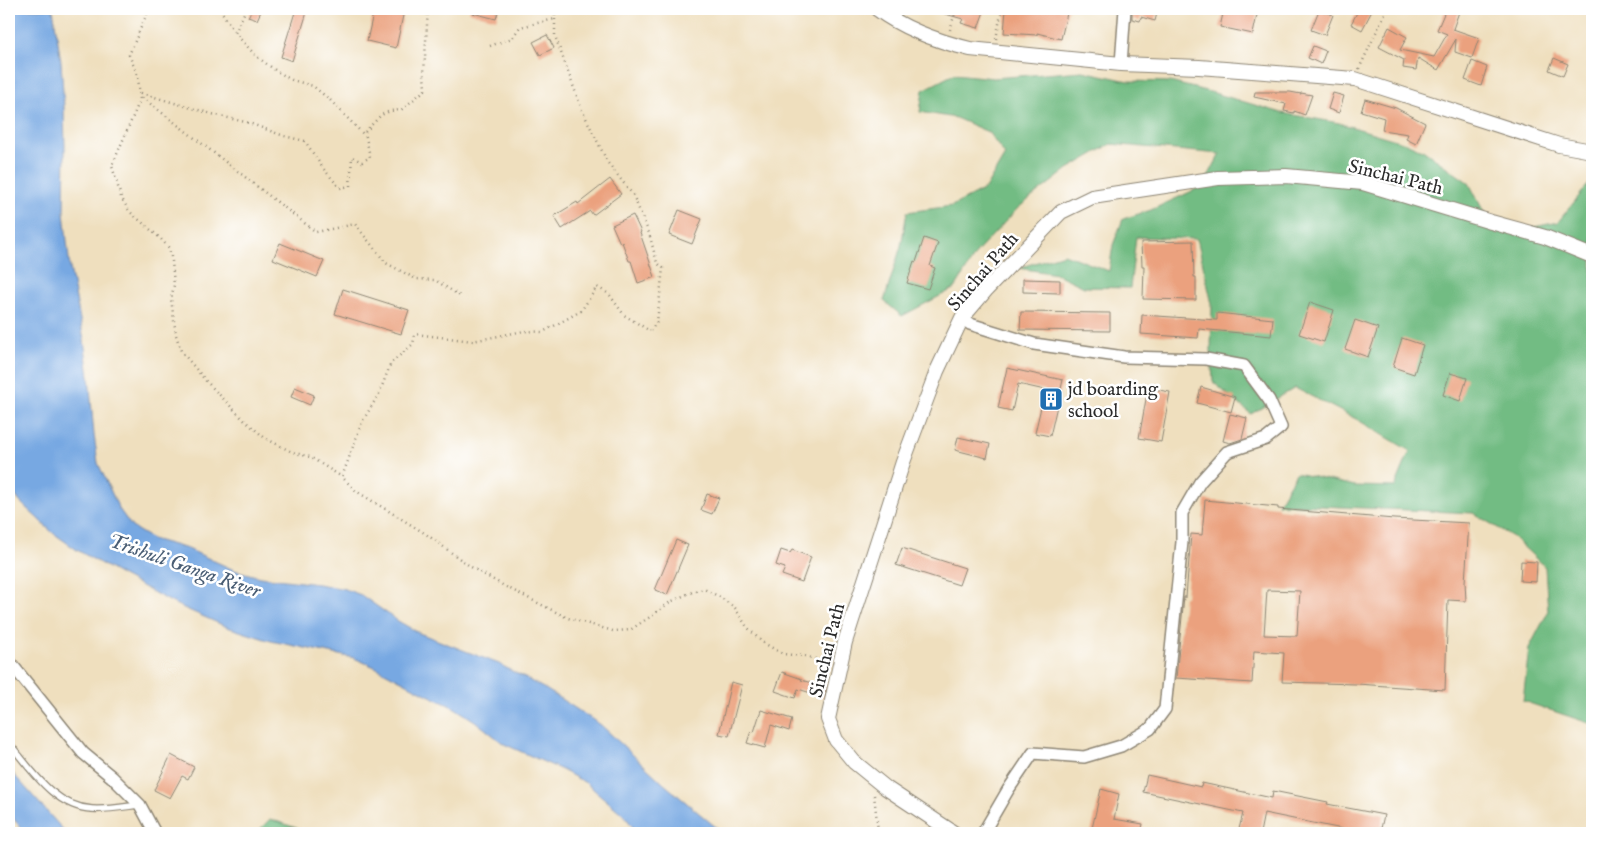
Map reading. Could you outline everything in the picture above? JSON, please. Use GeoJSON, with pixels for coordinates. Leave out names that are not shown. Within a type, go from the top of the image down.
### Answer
{"type":"FeatureCollection","features":[{"type":"Feature","properties":{"kind":"street"},"geometry":{"type":"LineString","coordinates":[[877,9],[909,30],[946,44],[970,49],[1121,64],[1200,67],[1354,79],[1558,145],[1592,151]]}},
{"type":"Feature","properties":{"kind":"street"},"geometry":{"type":"LineString","coordinates":[[1121,64],[1125,9]]}},
{"type":"Feature","properties":{"kind":"street","name":"Sinchai Path"},"geometry":{"type":"LineString","coordinates":[[954,833],[886,788],[854,762],[836,740],[828,719],[847,634],[902,462],[937,371],[962,318],[986,290],[1061,212],[1092,197],[1218,178],[1286,176],[1363,183],[1545,237],[1592,256]]}},
{"type":"Feature","properties":{"kind":"street"},"geometry":{"type":"LineString","coordinates":[[962,318],[970,324],[1034,344],[1124,357],[1206,359],[1244,366],[1269,400],[1281,427],[1266,439],[1227,452],[1200,482],[1182,513],[1182,542],[1165,710],[1150,729],[1121,746],[1084,757],[1034,753],[1008,790],[983,833]]}},
{"type":"Feature","properties":{"kind":"street"},"geometry":{"type":"LineString","coordinates":[[9,661],[83,753],[140,805],[155,833]]}},
{"type":"Feature","properties":{"kind":"lane"},"geometry":{"type":"LineString","coordinates":[[9,743],[48,789],[74,807],[92,810],[140,805]]}},
{"type":"Feature","properties":{"kind":"path"},"geometry":{"type":"LineString","coordinates":[[150,9],[129,55],[138,76],[140,100],[112,166],[121,197],[128,211],[169,248],[174,285],[171,299],[176,335],[181,351],[194,368],[244,420],[265,438],[292,452],[310,457],[342,477],[356,491],[426,534],[471,567],[568,618],[613,631],[630,630],[670,602],[704,589],[720,597],[735,608],[747,627],[762,642],[783,654],[820,660],[842,657]]}},
{"type":"Feature","properties":{"kind":"path"},"geometry":{"type":"LineString","coordinates":[[220,9],[235,34],[256,56],[292,80],[313,86],[330,100],[363,134],[365,132]]}},
{"type":"Feature","properties":{"kind":"path"},"geometry":{"type":"LineString","coordinates":[[235,34],[246,9]]}},
{"type":"Feature","properties":{"kind":"path"},"geometry":{"type":"LineString","coordinates":[[365,132],[381,115],[390,111],[401,110],[425,90],[424,73],[428,9]]}},
{"type":"Feature","properties":{"kind":"path"},"geometry":{"type":"LineString","coordinates":[[342,477],[362,422],[379,394],[391,363],[413,344],[415,334],[472,341],[524,331],[543,332],[581,311],[597,287],[609,294],[624,315],[650,331],[657,322],[663,268],[657,263],[654,247],[633,195],[608,163],[594,138],[555,36],[555,9]]}},
{"type":"Feature","properties":{"kind":"path"},"geometry":{"type":"LineString","coordinates":[[946,44],[956,9]]}},
{"type":"Feature","properties":{"kind":"path"},"geometry":{"type":"LineString","coordinates":[[993,51],[1002,9]]}},
{"type":"Feature","properties":{"kind":"path"},"geometry":{"type":"LineString","coordinates":[[1354,79],[1387,9]]}},
{"type":"Feature","properties":{"kind":"path"},"geometry":{"type":"LineString","coordinates":[[490,46],[512,38],[520,28],[554,19]]}},
{"type":"Feature","properties":{"kind":"path"},"geometry":{"type":"LineString","coordinates":[[140,92],[249,123],[304,141],[322,167],[340,188],[350,186],[352,157],[362,162],[370,157],[365,132]]}},
{"type":"Feature","properties":{"kind":"path"},"geometry":{"type":"LineString","coordinates":[[140,92],[143,98],[316,232],[355,224],[386,263],[416,279],[435,280],[460,296]]}},
{"type":"Feature","properties":{"kind":"path"},"geometry":{"type":"LineString","coordinates":[[872,776],[878,830],[880,833]]}},
{"type":"Feature","properties":{"kind":"green space"},"geometry":{"type":"Polygon","coordinates":[[[1083,71],[1128,81],[1170,82],[1282,113],[1339,123],[1406,143],[1424,151],[1469,183],[1486,216],[1525,229],[1558,222],[1592,180],[1592,724],[1523,701],[1529,648],[1548,612],[1545,567],[1513,537],[1473,513],[1278,504],[1296,473],[1355,486],[1395,487],[1410,451],[1358,420],[1295,388],[1251,414],[1213,382],[1211,350],[1212,304],[1197,239],[1136,237],[1130,288],[1084,287],[1057,274],[1018,268],[1064,254],[1109,271],[1113,245],[1123,219],[1151,210],[1203,186],[1220,154],[1111,144],[1068,169],[1018,208],[977,252],[955,288],[902,316],[884,301],[901,246],[907,212],[952,206],[985,189],[1005,155],[988,132],[956,118],[920,112],[923,90],[954,74],[994,78],[1083,71]]]}},
{"type":"Feature","properties":{"kind":"green space"},"geometry":{"type":"Polygon","coordinates":[[[270,819],[311,833],[256,833],[270,819]]]}},
{"type":"Feature","properties":{"kind":"water","name":"Trishuli Ganga River"},"geometry":{"type":"Polygon","coordinates":[[[9,9],[53,9],[61,62],[64,107],[64,212],[70,268],[84,340],[98,463],[119,509],[132,527],[152,539],[188,549],[234,570],[260,577],[345,589],[361,595],[419,633],[499,664],[547,690],[601,725],[664,784],[723,833],[637,833],[625,816],[586,783],[504,744],[455,708],[354,658],[271,641],[227,627],[177,605],[77,550],[53,533],[20,502],[9,486],[9,9]]]}},
{"type":"Feature","properties":{"kind":"water"},"geometry":{"type":"Polygon","coordinates":[[[9,769],[66,833],[25,833],[9,813],[9,769]]]}},
{"type":"Feature","properties":{"kind":"building"},"geometry":{"type":"Polygon","coordinates":[[[252,9],[262,9],[257,20],[248,17],[252,9]]]}},
{"type":"Feature","properties":{"kind":"building"},"geometry":{"type":"Polygon","coordinates":[[[296,9],[308,9],[292,61],[281,57],[296,9]]]}},
{"type":"Feature","properties":{"kind":"building"},"geometry":{"type":"Polygon","coordinates":[[[374,9],[404,11],[396,48],[367,41],[374,9]]]}},
{"type":"Feature","properties":{"kind":"building"},"geometry":{"type":"Polygon","coordinates":[[[470,9],[499,9],[496,19],[469,12],[470,9]]]}},
{"type":"Feature","properties":{"kind":"building"},"geometry":{"type":"Polygon","coordinates":[[[938,9],[985,9],[978,28],[961,23],[963,19],[938,12],[938,9]]]}},
{"type":"Feature","properties":{"kind":"building"},"geometry":{"type":"Polygon","coordinates":[[[1006,9],[1068,9],[1061,39],[1037,33],[1037,35],[1004,33],[1006,9]]]}},
{"type":"Feature","properties":{"kind":"building"},"geometry":{"type":"Polygon","coordinates":[[[1132,9],[1158,9],[1155,21],[1141,17],[1140,21],[1132,19],[1132,9]]]}},
{"type":"Feature","properties":{"kind":"building"},"geometry":{"type":"Polygon","coordinates":[[[1224,9],[1257,15],[1253,34],[1220,27],[1224,9]]]}},
{"type":"Feature","properties":{"kind":"building"},"geometry":{"type":"Polygon","coordinates":[[[1359,9],[1373,9],[1362,30],[1351,24],[1359,9]]]}},
{"type":"Feature","properties":{"kind":"building"},"geometry":{"type":"Polygon","coordinates":[[[1446,9],[1460,9],[1453,29],[1479,38],[1472,58],[1455,52],[1456,39],[1438,70],[1418,58],[1416,70],[1403,68],[1404,60],[1379,47],[1389,27],[1407,37],[1400,50],[1434,57],[1447,34],[1437,30],[1446,9]]]}},
{"type":"Feature","properties":{"kind":"building"},"geometry":{"type":"Polygon","coordinates":[[[1319,10],[1333,15],[1325,35],[1311,30],[1319,10]]]}},
{"type":"Feature","properties":{"kind":"building"},"geometry":{"type":"Polygon","coordinates":[[[547,35],[554,48],[540,55],[533,42],[547,35]]]}},
{"type":"Feature","properties":{"kind":"building"},"geometry":{"type":"Polygon","coordinates":[[[1313,46],[1326,51],[1321,64],[1308,58],[1313,46]]]}},
{"type":"Feature","properties":{"kind":"building"},"geometry":{"type":"Polygon","coordinates":[[[1554,58],[1568,64],[1563,76],[1549,70],[1554,58]]]}},
{"type":"Feature","properties":{"kind":"building"},"geometry":{"type":"Polygon","coordinates":[[[1472,61],[1487,67],[1481,86],[1465,80],[1472,61]]]}},
{"type":"Feature","properties":{"kind":"building"},"geometry":{"type":"Polygon","coordinates":[[[1255,92],[1290,92],[1312,95],[1305,115],[1294,111],[1294,113],[1284,111],[1286,104],[1254,97],[1255,92]]]}},
{"type":"Feature","properties":{"kind":"building"},"geometry":{"type":"Polygon","coordinates":[[[1333,93],[1344,96],[1339,113],[1328,109],[1333,93]]]}},
{"type":"Feature","properties":{"kind":"building"},"geometry":{"type":"Polygon","coordinates":[[[1365,99],[1396,108],[1425,123],[1416,144],[1406,139],[1408,134],[1382,130],[1384,118],[1361,111],[1365,99]]]}},
{"type":"Feature","properties":{"kind":"building"},"geometry":{"type":"Polygon","coordinates":[[[610,179],[621,194],[593,215],[590,211],[562,229],[554,216],[577,202],[578,204],[610,179]]]}},
{"type":"Feature","properties":{"kind":"building"},"geometry":{"type":"Polygon","coordinates":[[[679,210],[702,219],[692,244],[669,235],[679,210]]]}},
{"type":"Feature","properties":{"kind":"building"},"geometry":{"type":"Polygon","coordinates":[[[633,215],[641,232],[655,277],[638,283],[631,261],[629,261],[622,242],[620,243],[612,225],[633,215]]]}},
{"type":"Feature","properties":{"kind":"building"},"geometry":{"type":"Polygon","coordinates":[[[924,238],[938,243],[930,266],[935,268],[928,289],[907,283],[924,238]]]}},
{"type":"Feature","properties":{"kind":"building"},"geometry":{"type":"Polygon","coordinates":[[[1193,241],[1196,300],[1143,299],[1144,266],[1142,266],[1141,242],[1193,241]]]}},
{"type":"Feature","properties":{"kind":"building"},"geometry":{"type":"Polygon","coordinates":[[[280,243],[324,261],[317,277],[273,259],[280,243]]]}},
{"type":"Feature","properties":{"kind":"building"},"geometry":{"type":"Polygon","coordinates":[[[1023,279],[1060,280],[1060,293],[1023,292],[1023,279]]]}},
{"type":"Feature","properties":{"kind":"building"},"geometry":{"type":"Polygon","coordinates":[[[343,289],[409,310],[401,334],[335,314],[343,289]]]}},
{"type":"Feature","properties":{"kind":"building"},"geometry":{"type":"Polygon","coordinates":[[[1310,302],[1334,310],[1324,342],[1299,334],[1310,302]]]}},
{"type":"Feature","properties":{"kind":"building"},"geometry":{"type":"Polygon","coordinates":[[[1021,312],[1110,313],[1110,331],[1020,330],[1021,312]]]}},
{"type":"Feature","properties":{"kind":"building"},"geometry":{"type":"Polygon","coordinates":[[[1217,313],[1273,319],[1271,336],[1199,329],[1198,338],[1141,334],[1142,315],[1217,320],[1217,313]]]}},
{"type":"Feature","properties":{"kind":"building"},"geometry":{"type":"Polygon","coordinates":[[[1355,320],[1378,328],[1368,357],[1345,349],[1355,320]]]}},
{"type":"Feature","properties":{"kind":"building"},"geometry":{"type":"Polygon","coordinates":[[[1402,338],[1423,345],[1414,374],[1393,367],[1402,338]]]}},
{"type":"Feature","properties":{"kind":"building","name":"jd boarding school"},"geometry":{"type":"Polygon","coordinates":[[[1007,368],[1063,380],[1050,436],[1035,433],[1045,390],[1018,384],[1012,411],[998,408],[1007,368]]]}},
{"type":"Feature","properties":{"kind":"building"},"geometry":{"type":"Polygon","coordinates":[[[1450,373],[1467,378],[1460,401],[1443,395],[1450,373]]]}},
{"type":"Feature","properties":{"kind":"building"},"geometry":{"type":"Polygon","coordinates":[[[295,387],[314,395],[310,405],[291,397],[295,387]]]}},
{"type":"Feature","properties":{"kind":"building"},"geometry":{"type":"Polygon","coordinates":[[[1201,387],[1235,397],[1231,412],[1197,403],[1201,387]]]}},
{"type":"Feature","properties":{"kind":"building"},"geometry":{"type":"Polygon","coordinates":[[[1148,388],[1170,392],[1161,442],[1139,438],[1148,388]]]}},
{"type":"Feature","properties":{"kind":"building"},"geometry":{"type":"Polygon","coordinates":[[[1230,414],[1247,418],[1242,439],[1230,443],[1223,441],[1230,414]]]}},
{"type":"Feature","properties":{"kind":"building"},"geometry":{"type":"Polygon","coordinates":[[[958,437],[990,444],[987,458],[955,450],[958,437]]]}},
{"type":"Feature","properties":{"kind":"building"},"geometry":{"type":"Polygon","coordinates":[[[707,494],[719,498],[712,514],[701,510],[707,494]]]}},
{"type":"Feature","properties":{"kind":"building"},"geometry":{"type":"Polygon","coordinates":[[[1205,500],[1278,507],[1278,509],[1469,523],[1465,582],[1466,601],[1448,600],[1445,690],[1357,684],[1282,682],[1284,653],[1254,651],[1252,683],[1176,678],[1184,597],[1186,597],[1191,534],[1202,535],[1205,500]],[[1267,590],[1264,635],[1297,636],[1300,591],[1267,590]]]}},
{"type":"Feature","properties":{"kind":"building"},"geometry":{"type":"Polygon","coordinates":[[[676,540],[688,545],[667,595],[655,590],[676,540]]]}},
{"type":"Feature","properties":{"kind":"building"},"geometry":{"type":"Polygon","coordinates":[[[902,548],[965,568],[959,585],[896,565],[902,548]]]}},
{"type":"Feature","properties":{"kind":"building"},"geometry":{"type":"Polygon","coordinates":[[[781,550],[790,553],[792,550],[811,557],[802,582],[782,575],[785,568],[776,565],[781,550]]]}},
{"type":"Feature","properties":{"kind":"building"},"geometry":{"type":"Polygon","coordinates":[[[1521,561],[1537,562],[1536,582],[1520,581],[1521,561]]]}},
{"type":"Feature","properties":{"kind":"building"},"geometry":{"type":"Polygon","coordinates":[[[782,672],[826,687],[824,697],[798,689],[795,698],[775,691],[782,672]]]}},
{"type":"Feature","properties":{"kind":"building"},"geometry":{"type":"Polygon","coordinates":[[[731,682],[742,685],[729,736],[719,734],[731,682]]]}},
{"type":"Feature","properties":{"kind":"building"},"geometry":{"type":"Polygon","coordinates":[[[761,710],[792,719],[789,731],[771,725],[765,748],[747,743],[751,731],[754,732],[761,710]]]}},
{"type":"Feature","properties":{"kind":"building"},"geometry":{"type":"Polygon","coordinates":[[[171,755],[194,767],[188,779],[182,776],[170,798],[154,790],[171,755]]]}},
{"type":"Feature","properties":{"kind":"building"},"geometry":{"type":"Polygon","coordinates":[[[1147,775],[1201,787],[1202,783],[1272,798],[1273,791],[1384,815],[1380,833],[1362,833],[1264,813],[1260,833],[1238,833],[1243,813],[1143,792],[1147,775]]]}},
{"type":"Feature","properties":{"kind":"building"},"geometry":{"type":"Polygon","coordinates":[[[1101,789],[1119,794],[1114,819],[1143,824],[1141,833],[1091,833],[1101,789]]]}},
{"type":"Feature","properties":{"kind":"place","name":"jd boarding school"},"geometry":{"type":"Point","coordinates":[1051,399]}}]}
